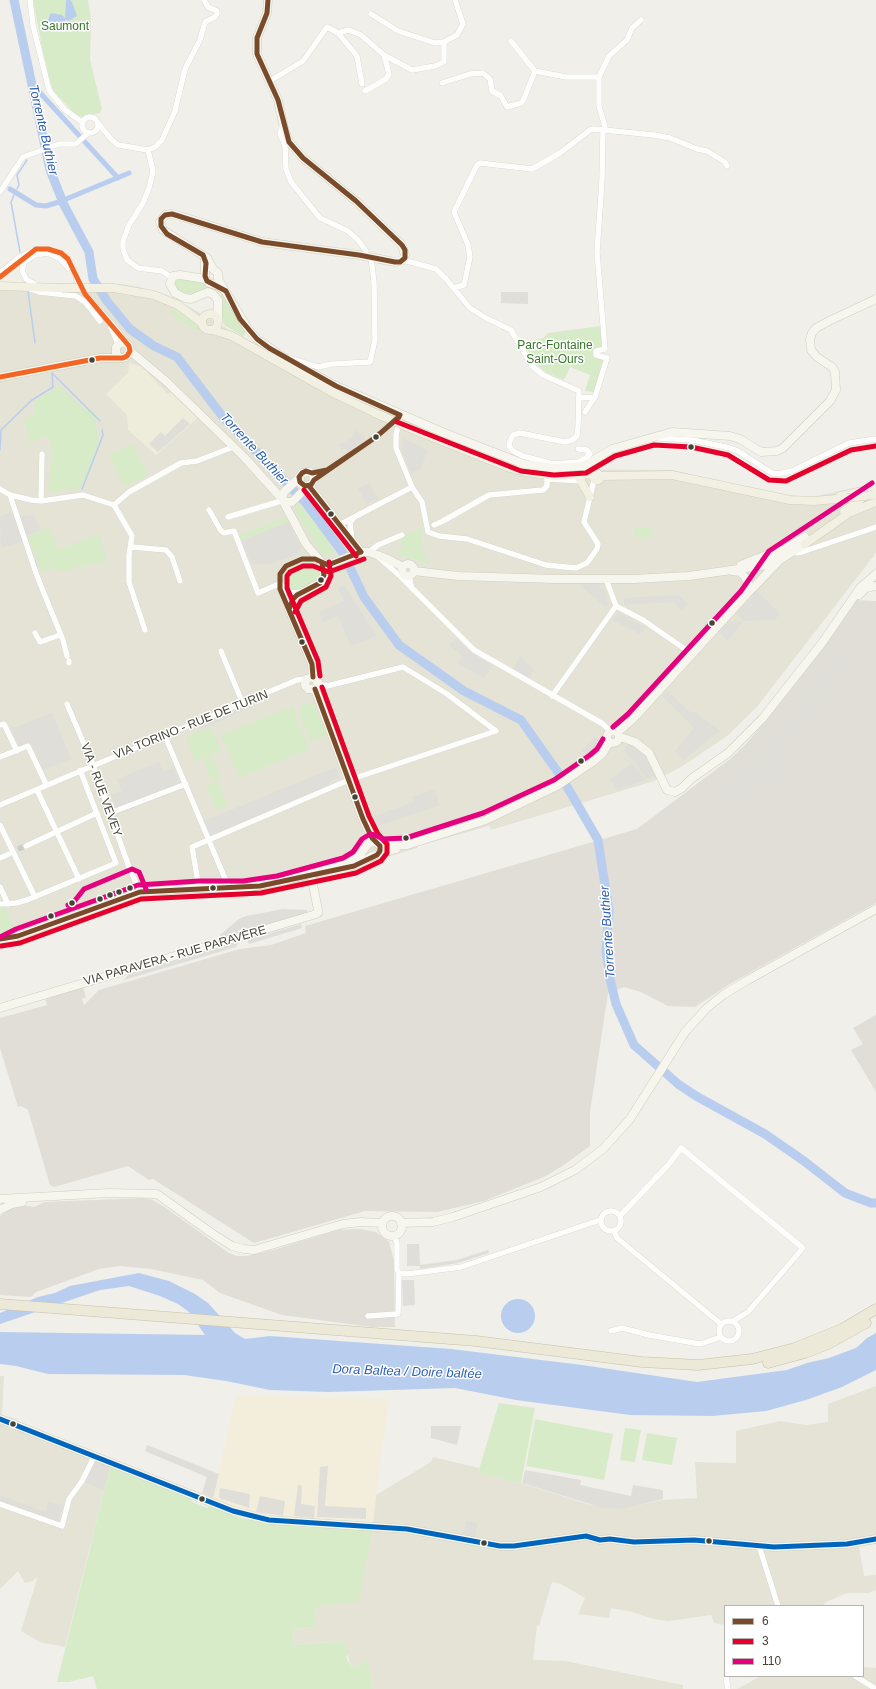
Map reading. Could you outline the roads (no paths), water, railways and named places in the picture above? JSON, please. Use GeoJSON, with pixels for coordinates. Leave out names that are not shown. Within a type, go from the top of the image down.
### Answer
{"type":"FeatureCollection","features":[{"type":"Feature","properties":{"kind":"highway"},"geometry":{"type":"LineString","coordinates":[[0,1304],[477,1348],[650,1370],[701,1371],[756,1365],[805,1352],[845,1336],[876,1317]]}},
{"type":"Feature","properties":{"kind":"highway"},"geometry":{"type":"LineString","coordinates":[[0,1311],[476,1341],[642,1362],[698,1365],[752,1359],[795,1348],[842,1329],[876,1309]]}},
{"type":"Feature","properties":{"kind":"main road"},"geometry":{"type":"LineString","coordinates":[[1,287],[114,288],[129,289],[154,295],[185,310],[213,320],[232,336],[347,400],[412,429],[510,468],[546,477],[596,478],[672,475],[790,500],[825,500],[875,495]]}},
{"type":"Feature","properties":{"kind":"main road"},"geometry":{"type":"LineString","coordinates":[[185,310],[202,323],[206,329],[213,320]]}},
{"type":"Feature","properties":{"kind":"main road"},"geometry":{"type":"LineString","coordinates":[[202,323],[202,318],[213,320]]}},
{"type":"Feature","properties":{"kind":"main road"},"geometry":{"type":"LineString","coordinates":[[578,478],[590,495]]}},
{"type":"Feature","properties":{"kind":"main road"},"geometry":{"type":"LineString","coordinates":[[825,500],[866,490],[875,495]]}},
{"type":"Feature","properties":{"kind":"main road"},"geometry":{"type":"LineString","coordinates":[[805,540],[875,495]]}},
{"type":"Feature","properties":{"kind":"main road"},"geometry":{"type":"LineString","coordinates":[[805,540],[861,499]]}},
{"type":"Feature","properties":{"kind":"street"},"geometry":{"type":"LineString","coordinates":[[30,0],[33,25],[49,90],[64,109],[82,122]]}},
{"type":"Feature","properties":{"kind":"street"},"geometry":{"type":"LineString","coordinates":[[82,122],[89,117],[94,118],[111,139],[118,145],[148,150],[155,147],[162,140],[175,110],[185,69],[200,40],[205,22],[215,17],[217,14],[217,11],[208,7],[204,0]]}},
{"type":"Feature","properties":{"kind":"street"},"geometry":{"type":"LineString","coordinates":[[268,0],[267,13],[257,38],[256,50],[258,58],[270,81],[280,107],[283,125],[289,142],[298,153],[356,202],[402,245],[406,255],[403,260]]}},
{"type":"Feature","properties":{"kind":"street"},"geometry":{"type":"LineString","coordinates":[[371,14],[398,31],[435,43],[444,42],[457,35],[463,24],[455,0]]}},
{"type":"Feature","properties":{"kind":"street"},"geometry":{"type":"LineString","coordinates":[[585,412],[595,397],[607,358],[596,355],[596,351],[605,349],[596,252],[602,186],[603,130],[605,127],[599,106],[599,77],[609,56],[626,40],[632,28],[641,20]]}},
{"type":"Feature","properties":{"kind":"street"},"geometry":{"type":"LineString","coordinates":[[270,81],[303,61],[327,27],[338,33],[358,56],[362,84]]}},
{"type":"Feature","properties":{"kind":"street"},"geometry":{"type":"LineString","coordinates":[[338,33],[349,30],[361,35],[384,55],[412,70],[435,66],[444,62],[444,42]]}},
{"type":"Feature","properties":{"kind":"street"},"geometry":{"type":"LineString","coordinates":[[511,41],[534,71],[566,76],[599,77]]}},
{"type":"Feature","properties":{"kind":"street"},"geometry":{"type":"LineString","coordinates":[[365,91],[386,78],[389,74],[384,55]]}},
{"type":"Feature","properties":{"kind":"street"},"geometry":{"type":"LineString","coordinates":[[442,83],[470,74],[483,73],[490,80],[492,92],[501,96],[506,107],[521,103],[534,71]]}},
{"type":"Feature","properties":{"kind":"street"},"geometry":{"type":"LineString","coordinates":[[82,122],[82,128],[86,135]]}},
{"type":"Feature","properties":{"kind":"street"},"geometry":{"type":"LineString","coordinates":[[0,192],[23,156],[59,144],[79,142],[86,135],[96,132],[98,122]]}},
{"type":"Feature","properties":{"kind":"street"},"geometry":{"type":"LineString","coordinates":[[283,125],[280,133],[285,146],[286,169],[291,182],[320,218],[348,231],[364,247],[369,257],[374,282],[375,340],[370,362],[332,364],[318,367],[283,357]]}},
{"type":"Feature","properties":{"kind":"street"},"geometry":{"type":"LineString","coordinates":[[453,288],[464,285],[470,257],[468,245],[455,217],[456,207],[473,169],[480,163],[532,169],[560,153],[590,130],[603,130],[670,138],[706,151],[725,162],[727,166]]}},
{"type":"Feature","properties":{"kind":"street"},"geometry":{"type":"LineString","coordinates":[[148,150],[153,171],[149,188],[143,203],[129,225],[123,241],[123,249],[127,260],[138,268],[162,272],[172,278]]}},
{"type":"Feature","properties":{"kind":"street"},"geometry":{"type":"LineString","coordinates":[[578,450],[587,450],[590,454],[579,462],[554,466],[523,456],[513,451],[509,446],[513,435],[520,433],[565,442],[572,440],[577,436],[580,398],[578,390],[543,375],[532,366],[511,330],[486,318],[470,308],[436,269],[403,260],[395,262],[262,242],[176,215],[165,215],[161,219],[160,222],[163,230],[203,255],[209,261],[210,276],[226,291],[248,329],[257,339],[283,357],[336,386],[399,416],[524,464],[554,466],[584,466],[612,449],[672,432],[736,437],[756,450],[767,453],[783,448],[830,401],[836,390],[835,372],[832,367],[817,357],[811,350],[810,339],[816,328],[854,308],[876,299]]}},
{"type":"Feature","properties":{"kind":"street"},"geometry":{"type":"LineString","coordinates":[[0,273],[14,261],[36,249],[48,249],[60,253],[71,265],[76,280]]}},
{"type":"Feature","properties":{"kind":"street"},"geometry":{"type":"LineString","coordinates":[[14,261],[23,259],[37,252],[45,251],[62,257],[85,294],[110,324],[118,331],[120,351]]}},
{"type":"Feature","properties":{"kind":"street"},"geometry":{"type":"LineString","coordinates":[[0,277],[31,252]]}},
{"type":"Feature","properties":{"kind":"street"},"geometry":{"type":"LineString","coordinates":[[42,287],[30,283],[24,277],[22,270],[24,262],[35,255],[48,254],[60,259],[68,268]]}},
{"type":"Feature","properties":{"kind":"street"},"geometry":{"type":"LineString","coordinates":[[172,278],[180,275],[210,276]]}},
{"type":"Feature","properties":{"kind":"street"},"geometry":{"type":"LineString","coordinates":[[172,278],[171,288],[179,296],[191,299],[211,293],[215,295],[218,304],[213,320]]}},
{"type":"Feature","properties":{"kind":"street"},"geometry":{"type":"LineString","coordinates":[[26,287],[39,292],[76,296],[86,303],[100,321]]}},
{"type":"Feature","properties":{"kind":"street"},"geometry":{"type":"LineString","coordinates":[[0,377],[98,359],[129,346],[130,351],[176,390],[262,475],[284,500],[306,544],[320,562],[324,572],[322,580],[293,599],[289,609]]}},
{"type":"Feature","properties":{"kind":"street"},"geometry":{"type":"LineString","coordinates":[[120,351],[154,370]]}},
{"type":"Feature","properties":{"kind":"street"},"geometry":{"type":"LineString","coordinates":[[580,398],[595,397]]}},
{"type":"Feature","properties":{"kind":"street"},"geometry":{"type":"LineString","coordinates":[[228,517],[284,500],[376,437],[399,416]]}},
{"type":"Feature","properties":{"kind":"street"},"geometry":{"type":"LineString","coordinates":[[399,416],[399,424],[396,435],[396,448],[412,487],[422,502],[432,534],[467,539],[546,565],[576,568],[587,563],[597,549],[597,540],[584,525],[590,495],[596,478]]}},
{"type":"Feature","properties":{"kind":"street"},"geometry":{"type":"LineString","coordinates":[[653,438],[692,440],[738,450],[766,470],[778,474],[792,471],[850,443],[876,439]]}},
{"type":"Feature","properties":{"kind":"street"},"geometry":{"type":"LineString","coordinates":[[114,505],[129,492],[181,464],[197,461],[233,447]]}},
{"type":"Feature","properties":{"kind":"street"},"geometry":{"type":"LineString","coordinates":[[41,501],[42,454]]}},
{"type":"Feature","properties":{"kind":"street"},"geometry":{"type":"LineString","coordinates":[[284,500],[304,472],[309,483],[352,542],[364,553],[411,588],[474,650],[603,724],[616,733],[635,742],[649,753],[668,790],[675,792],[728,753],[762,719],[853,601],[863,590],[876,585],[876,575]]}},
{"type":"Feature","properties":{"kind":"street"},"geometry":{"type":"LineString","coordinates":[[430,527],[475,504],[489,495],[544,490],[547,486],[546,477]]}},
{"type":"Feature","properties":{"kind":"street"},"geometry":{"type":"LineString","coordinates":[[298,479],[300,482],[309,483]]}},
{"type":"Feature","properties":{"kind":"street"},"geometry":{"type":"LineString","coordinates":[[339,525],[412,487]]}},
{"type":"Feature","properties":{"kind":"street"},"geometry":{"type":"LineString","coordinates":[[0,489],[10,495],[41,501],[83,495],[114,505],[130,532],[132,547],[129,554],[129,582],[145,630]]}},
{"type":"Feature","properties":{"kind":"street"},"geometry":{"type":"LineString","coordinates":[[10,495],[37,576],[69,660]]}},
{"type":"Feature","properties":{"kind":"street"},"geometry":{"type":"LineString","coordinates":[[209,510],[221,531],[224,533],[234,531],[258,593],[279,584]]}},
{"type":"Feature","properties":{"kind":"street"},"geometry":{"type":"LineString","coordinates":[[352,542],[350,523],[353,518]]}},
{"type":"Feature","properties":{"kind":"street"},"geometry":{"type":"LineString","coordinates":[[792,548],[797,553],[802,552],[876,527]]}},
{"type":"Feature","properties":{"kind":"street"},"geometry":{"type":"LineString","coordinates":[[320,562],[332,564],[364,553],[378,545],[402,535]]}},
{"type":"Feature","properties":{"kind":"street"},"geometry":{"type":"LineString","coordinates":[[728,570],[792,548],[805,540]]}},
{"type":"Feature","properties":{"kind":"street"},"geometry":{"type":"LineString","coordinates":[[132,547],[166,550],[172,557],[180,581]]}},
{"type":"Feature","properties":{"kind":"street"},"geometry":{"type":"LineString","coordinates":[[609,742],[607,736],[616,733],[633,719],[746,595],[792,548]]}},
{"type":"Feature","properties":{"kind":"street"},"geometry":{"type":"LineString","coordinates":[[746,595],[767,564],[780,552],[792,548]]}},
{"type":"Feature","properties":{"kind":"street"},"geometry":{"type":"LineString","coordinates":[[364,553],[395,562],[403,568],[410,565],[411,588]]}},
{"type":"Feature","properties":{"kind":"street"},"geometry":{"type":"LineString","coordinates":[[411,574],[556,579],[688,576],[767,564],[780,560]]}},
{"type":"Feature","properties":{"kind":"street"},"geometry":{"type":"LineString","coordinates":[[574,579],[576,568]]}},
{"type":"Feature","properties":{"kind":"street"},"geometry":{"type":"LineString","coordinates":[[728,570],[740,572],[745,577],[748,583],[746,595]]}},
{"type":"Feature","properties":{"kind":"street"},"geometry":{"type":"LineString","coordinates":[[853,601],[865,582],[876,575]]}},
{"type":"Feature","properties":{"kind":"street"},"geometry":{"type":"LineString","coordinates":[[606,579],[616,606],[643,620],[692,654]]}},
{"type":"Feature","properties":{"kind":"street"},"geometry":{"type":"LineString","coordinates":[[279,584],[292,593],[304,592]]}},
{"type":"Feature","properties":{"kind":"street"},"geometry":{"type":"LineString","coordinates":[[199,888],[192,847],[349,780],[496,731],[447,694],[403,667],[327,686],[316,687],[310,690],[308,680],[312,664],[279,584]]}},
{"type":"Feature","properties":{"kind":"street"},"geometry":{"type":"LineString","coordinates":[[552,696],[616,606]]}},
{"type":"Feature","properties":{"kind":"street"},"geometry":{"type":"LineString","coordinates":[[35,633],[40,644],[60,635]]}},
{"type":"Feature","properties":{"kind":"street"},"geometry":{"type":"LineString","coordinates":[[221,651],[243,704]]}},
{"type":"Feature","properties":{"kind":"street"},"geometry":{"type":"LineString","coordinates":[[0,945],[18,936],[140,892],[260,886],[303,878],[313,878],[354,866],[380,852],[372,845],[316,687],[317,679],[308,680]]}},
{"type":"Feature","properties":{"kind":"street","name":"VIA TORINO - RUE DE TURIN"},"geometry":{"type":"LineString","coordinates":[[0,805],[37,790],[46,784],[243,704],[297,680],[308,680]]}},
{"type":"Feature","properties":{"kind":"street","name":"VIA - RUE VEVEY"},"geometry":{"type":"LineString","coordinates":[[67,704],[93,765],[129,867],[140,892]]}},
{"type":"Feature","properties":{"kind":"street"},"geometry":{"type":"LineString","coordinates":[[633,719],[631,733],[635,742]]}},
{"type":"Feature","properties":{"kind":"street"},"geometry":{"type":"LineString","coordinates":[[2,724],[11,735],[17,751]]}},
{"type":"Feature","properties":{"kind":"street"},"geometry":{"type":"LineString","coordinates":[[609,742],[615,743],[616,733]]}},
{"type":"Feature","properties":{"kind":"street"},"geometry":{"type":"LineString","coordinates":[[165,736],[229,888]]}},
{"type":"Feature","properties":{"kind":"street"},"geometry":{"type":"LineString","coordinates":[[372,845],[366,852],[374,855],[486,820],[547,792],[585,768],[602,753],[609,742]]}},
{"type":"Feature","properties":{"kind":"street"},"geometry":{"type":"LineString","coordinates":[[0,757],[28,746],[46,784]]}},
{"type":"Feature","properties":{"kind":"street"},"geometry":{"type":"LineString","coordinates":[[0,904],[16,903],[35,897],[115,864],[116,860],[80,770]]}},
{"type":"Feature","properties":{"kind":"street"},"geometry":{"type":"LineString","coordinates":[[110,813],[186,784]]}},
{"type":"Feature","properties":{"kind":"street"},"geometry":{"type":"LineString","coordinates":[[37,790],[79,879]]}},
{"type":"Feature","properties":{"kind":"street"},"geometry":{"type":"LineString","coordinates":[[27,845],[57,833],[97,813]]}},
{"type":"Feature","properties":{"kind":"street"},"geometry":{"type":"LineString","coordinates":[[0,825],[35,897]]}},
{"type":"Feature","properties":{"kind":"street"},"geometry":{"type":"LineString","coordinates":[[313,878],[345,866],[372,845],[408,845]]}},
{"type":"Feature","properties":{"kind":"street"},"geometry":{"type":"LineString","coordinates":[[0,858],[13,852]]}},
{"type":"Feature","properties":{"kind":"street"},"geometry":{"type":"LineString","coordinates":[[284,882],[351,861]]}},
{"type":"Feature","properties":{"kind":"street","name":"VIA PARAVERA - RUE PARAVÈRE"},"geometry":{"type":"LineString","coordinates":[[0,1008],[318,913],[313,878]]}},
{"type":"Feature","properties":{"kind":"street"},"geometry":{"type":"LineString","coordinates":[[0,887],[8,904]]}},
{"type":"Feature","properties":{"kind":"street"},"geometry":{"type":"LineString","coordinates":[[401,1223],[432,1222],[453,1217],[542,1187],[575,1170],[603,1149],[621,1131],[685,1032],[707,1008],[723,995],[746,980],[803,951],[876,910]]}},
{"type":"Feature","properties":{"kind":"street"},"geometry":{"type":"LineString","coordinates":[[0,939],[18,936]]}},
{"type":"Feature","properties":{"kind":"street"},"geometry":{"type":"LineString","coordinates":[[620,1216],[669,1164],[681,1148],[802,1248],[748,1312],[733,1321],[727,1321],[721,1324],[719,1331],[721,1337],[727,1341],[737,1337],[739,1326],[733,1321]]}},
{"type":"Feature","properties":{"kind":"street"},"geometry":{"type":"LineString","coordinates":[[0,1199],[109,1193],[157,1194],[210,1232],[232,1246],[244,1250],[254,1250],[344,1224],[362,1222],[382,1223]]}},
{"type":"Feature","properties":{"kind":"street"},"geometry":{"type":"LineString","coordinates":[[0,1210],[12,1204],[29,1202],[40,1197]]}},
{"type":"Feature","properties":{"kind":"street"},"geometry":{"type":"LineString","coordinates":[[608,1211],[615,1211],[620,1216],[621,1223],[614,1231],[604,1229],[600,1220],[602,1214],[608,1211]]}},
{"type":"Feature","properties":{"kind":"street"},"geometry":{"type":"LineString","coordinates":[[392,1216],[398,1218],[401,1223],[401,1230],[394,1236],[390,1236],[383,1231],[382,1223],[386,1218],[392,1216]]}},
{"type":"Feature","properties":{"kind":"street"},"geometry":{"type":"LineString","coordinates":[[399,1273],[407,1274],[461,1267],[600,1220]]}},
{"type":"Feature","properties":{"kind":"street"},"geometry":{"type":"LineString","coordinates":[[614,1231],[617,1238],[721,1324]]}},
{"type":"Feature","properties":{"kind":"street"},"geometry":{"type":"LineString","coordinates":[[368,1316],[398,1314],[399,1273],[397,1270],[397,1243],[394,1236]]}},
{"type":"Feature","properties":{"kind":"street"},"geometry":{"type":"LineString","coordinates":[[611,1331],[622,1328],[650,1336],[700,1344],[721,1337]]}},
{"type":"Feature","properties":{"kind":"street"},"geometry":{"type":"LineString","coordinates":[[1,1421],[233,1511],[269,1520],[407,1529],[500,1546],[528,1546],[586,1536],[600,1540],[610,1539],[634,1542],[694,1540],[759,1546],[847,1544],[876,1539]]}},
{"type":"Feature","properties":{"kind":"street"},"geometry":{"type":"LineString","coordinates":[[0,1504],[62,1526],[69,1499],[82,1481],[94,1457]]}},
{"type":"Feature","properties":{"kind":"street"},"geometry":{"type":"LineString","coordinates":[[759,1546],[778,1605]]}},
{"type":"Feature","properties":{"kind":"street"},"geometry":{"type":"LineString","coordinates":[[726,1677],[728,1689]]}},
{"type":"Feature","properties":{"kind":"street"},"geometry":{"type":"LineString","coordinates":[[857,1677],[876,1689]]}},
{"type":"Feature","properties":{"kind":"water"},"geometry":{"type":"Polygon","coordinates":[[[66,0],[70,0],[72,2],[77,16],[68,21],[65,19],[65,21],[55,28],[47,28],[46,24],[51,13],[62,15],[65,18],[66,0]]]}},
{"type":"Feature","properties":{"kind":"water","name":"Dora Baltea / Doire baltée"},"geometry":{"type":"Polygon","coordinates":[[[139,1273],[169,1281],[195,1294],[208,1303],[235,1333],[245,1339],[270,1336],[451,1349],[582,1365],[697,1382],[787,1370],[807,1363],[829,1358],[856,1348],[867,1338],[876,1333],[876,1370],[842,1387],[806,1400],[766,1411],[712,1416],[630,1415],[516,1400],[455,1388],[328,1392],[270,1390],[226,1381],[184,1375],[48,1374],[16,1366],[0,1364],[0,1332],[205,1335],[189,1312],[178,1304],[160,1296],[129,1286],[100,1290],[0,1324],[0,1313],[38,1297],[55,1293],[70,1286],[139,1273]]]}},
{"type":"Feature","properties":{"kind":"water"},"geometry":{"type":"Polygon","coordinates":[[[518,1299],[530,1304],[535,1316],[530,1328],[518,1333],[506,1328],[501,1316],[506,1304],[518,1299]]]}},
{"type":"Feature","properties":{"kind":"waterway","name":"Torrente Buthier"},"geometry":{"type":"LineString","coordinates":[[14,0],[50,170],[64,205],[89,252],[93,279],[107,301],[130,329],[154,346],[177,357],[223,417],[306,503],[343,553],[364,597],[399,645],[464,691],[521,720],[562,778],[598,840],[609,911],[606,950],[611,983],[616,1004],[634,1045],[678,1084],[696,1096],[765,1134],[804,1161],[845,1193],[871,1203],[876,1203]]}},
{"type":"Feature","properties":{"kind":"waterway"},"geometry":{"type":"LineString","coordinates":[[31,83],[118,178]]}},
{"type":"Feature","properties":{"kind":"waterway"},"geometry":{"type":"LineString","coordinates":[[17,189],[19,185],[17,175],[27,160]]}},
{"type":"Feature","properties":{"kind":"waterway"},"geometry":{"type":"LineString","coordinates":[[10,189],[36,205],[46,206],[129,173]]}},
{"type":"Feature","properties":{"kind":"waterway"},"geometry":{"type":"LineString","coordinates":[[14,195],[11,202],[20,252]]}},
{"type":"Feature","properties":{"kind":"waterway"},"geometry":{"type":"LineString","coordinates":[[28,291],[35,343]]}},
{"type":"Feature","properties":{"kind":"waterway"},"geometry":{"type":"LineString","coordinates":[[52,373],[100,421]]}},
{"type":"Feature","properties":{"kind":"waterway"},"geometry":{"type":"LineString","coordinates":[[0,450],[1,430],[32,400],[53,387],[52,373]]}},
{"type":"Feature","properties":{"kind":"waterway"},"geometry":{"type":"LineString","coordinates":[[82,489],[103,435],[102,430]]}},
{"type":"Feature","properties":{"kind":"waterway"},"geometry":{"type":"LineString","coordinates":[[35,561],[38,574]]}},
{"type":"Feature","properties":{"kind":"tunnel"},"geometry":{"type":"LineString","coordinates":[[18,849],[26,846]]}},
{"type":"Feature","properties":{"kind":"park label","name":"Saumont"},"geometry":{"type":"Point","coordinates":[65,27]}},
{"type":"Feature","properties":{"kind":"park label","name":"Parc-Fontaine Saint-Ours"},"geometry":{"type":"Point","coordinates":[555,353]}}]}
